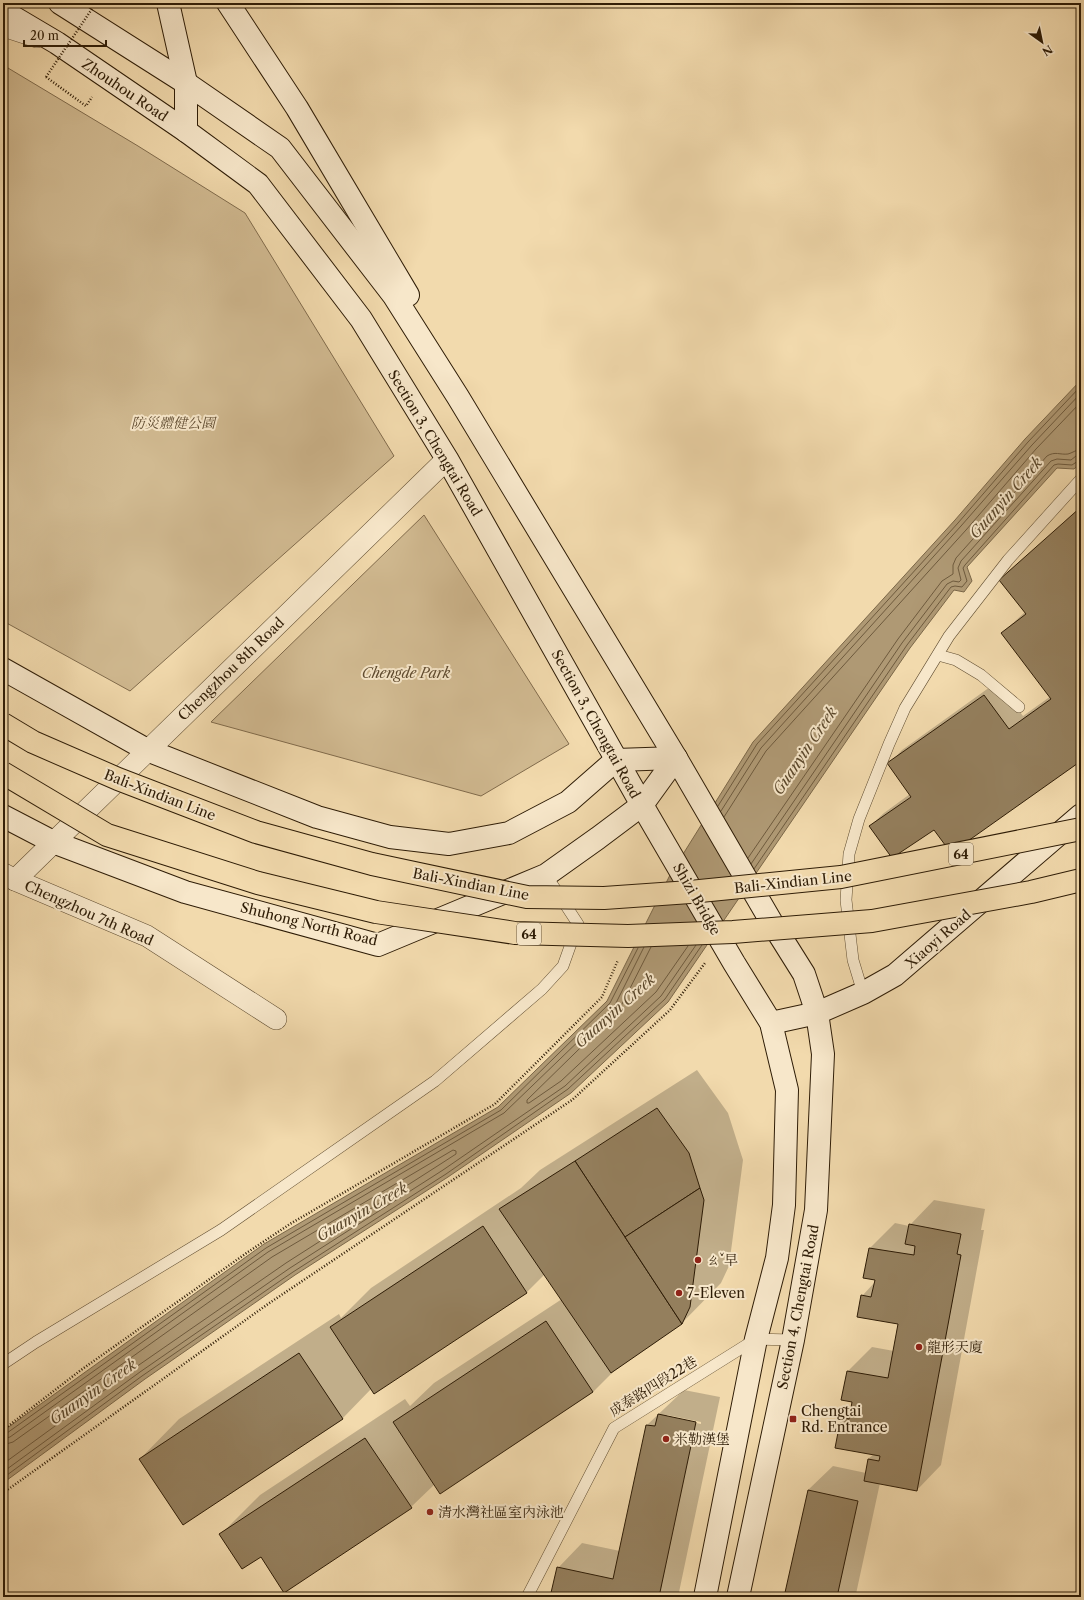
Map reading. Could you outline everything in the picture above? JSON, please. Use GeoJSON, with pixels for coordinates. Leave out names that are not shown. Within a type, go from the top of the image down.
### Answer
{"type":"FeatureCollection","features":[{"type":"Feature","properties":{"kind":"highway","name":"Bali-Xindian Line"},"geometry":{"type":"LineString","coordinates":[[3,724],[33,742],[118,779],[256,832],[372,864],[527,897],[604,898],[690,892],[841,877],[1081,829]]}},
{"type":"Feature","properties":{"kind":"highway","name":"64"},"geometry":{"type":"LineString","coordinates":[[3,773],[107,836],[258,883],[376,912],[515,934],[628,936],[725,932],[872,921],[1031,892],[1081,880]]}},
{"type":"Feature","properties":{"kind":"main road"},"geometry":{"type":"LineString","coordinates":[[168,3],[186,83],[186,131]]}},
{"type":"Feature","properties":{"kind":"main road"},"geometry":{"type":"LineString","coordinates":[[228,3],[297,108],[404,288],[458,397]]}},
{"type":"Feature","properties":{"kind":"main road"},"geometry":{"type":"LineString","coordinates":[[68,6],[186,83],[280,148],[394,296],[458,397],[697,793],[772,923],[804,974],[817,1013]]}},
{"type":"Feature","properties":{"kind":"main road","name":"Zhouhou Road"},"geometry":{"type":"LineString","coordinates":[[3,11],[57,43],[186,131]]}},
{"type":"Feature","properties":{"kind":"main road","name":"Section 3, Chengtai Road"},"geometry":{"type":"LineString","coordinates":[[186,131],[258,184],[361,319],[447,459],[659,835]]}},
{"type":"Feature","properties":{"kind":"main road"},"geometry":{"type":"LineString","coordinates":[[3,669],[147,750],[317,817],[390,837],[450,844],[509,833],[568,802],[616,760],[676,758]]}},
{"type":"Feature","properties":{"kind":"main road","name":"Shuhong North Road"},"geometry":{"type":"LineString","coordinates":[[3,816],[53,842],[184,892],[378,945],[546,875],[642,805],[676,758]]}},
{"type":"Feature","properties":{"kind":"main road","name":"Xiaoyi Road"},"geometry":{"type":"LineString","coordinates":[[772,1023],[817,1013],[863,992],[895,975],[1081,815]]}},
{"type":"Feature","properties":{"kind":"main road","name":"Shizi Bridge"},"geometry":{"type":"LineString","coordinates":[[659,835],[734,963],[772,1023]]}},
{"type":"Feature","properties":{"kind":"main road","name":"Section 4, Chengtai Road"},"geometry":{"type":"LineString","coordinates":[[738,1597],[794,1340],[816,1210],[823,1054],[817,1013]]}},
{"type":"Feature","properties":{"kind":"main road"},"geometry":{"type":"LineString","coordinates":[[705,1597],[756,1339],[776,1258],[784,1205],[787,1090],[772,1023]]}},
{"type":"Feature","properties":{"kind":"street"},"geometry":{"type":"LineString","coordinates":[[3,26],[57,43]]}},
{"type":"Feature","properties":{"kind":"street","name":"Chengzhou 8th Road"},"geometry":{"type":"LineString","coordinates":[[9,876],[53,842],[447,459]]}},
{"type":"Feature","properties":{"kind":"street","name":"Chengzhou 7th Road"},"geometry":{"type":"LineString","coordinates":[[9,876],[147,936],[276,1019]]}},
{"type":"Feature","properties":{"kind":"lane"},"geometry":{"type":"LineString","coordinates":[[863,992],[853,960],[846,900],[849,854],[859,819],[902,715],[949,636],[1008,560],[1081,479]]}},
{"type":"Feature","properties":{"kind":"lane"},"geometry":{"type":"LineString","coordinates":[[938,655],[956,660],[981,675],[1019,707]]}},
{"type":"Feature","properties":{"kind":"lane"},"geometry":{"type":"LineString","coordinates":[[3,1364],[36,1342],[221,1230],[403,1104],[435,1081],[542,989],[563,966],[578,924],[546,875]]}},
{"type":"Feature","properties":{"kind":"lane"},"geometry":{"type":"LineString","coordinates":[[756,1339],[794,1340]]}},
{"type":"Feature","properties":{"kind":"lane","name":"成泰路四段22巷"},"geometry":{"type":"LineString","coordinates":[[527,1597],[614,1428],[756,1339]]}},
{"type":"Feature","properties":{"kind":"path"},"geometry":{"type":"LineString","coordinates":[[86,106],[46,77],[96,3]]}},
{"type":"Feature","properties":{"kind":"path"},"geometry":{"type":"LineString","coordinates":[[3,1430],[81,1370],[260,1244],[297,1220],[495,1104],[602,997],[620,955]]}},
{"type":"Feature","properties":{"kind":"path"},"geometry":{"type":"LineString","coordinates":[[3,1493],[268,1304],[572,1100],[670,1010],[707,960]]}},
{"type":"Feature","properties":{"kind":"green space","name":"防災體健公園"},"geometry":{"type":"Polygon","coordinates":[[[3,65],[138,146],[245,213],[394,456],[130,691],[3,621],[3,65]]]}},
{"type":"Feature","properties":{"kind":"green space","name":"Chengde Park"},"geometry":{"type":"Polygon","coordinates":[[[424,515],[569,744],[481,796],[211,722],[424,515]]]}},
{"type":"Feature","properties":{"kind":"water","name":"Guanyin Creek"},"geometry":{"type":"Polygon","coordinates":[[[1081,380],[1081,463],[1074,469],[1057,468],[967,567],[972,581],[964,592],[954,590],[910,648],[668,1002],[571,1093],[448,1177],[295,1275],[145,1379],[3,1483],[3,1431],[264,1244],[498,1107],[607,1001],[670,875],[753,742],[955,520],[1025,439],[1081,380]]]}},
{"type":"Feature","properties":{"kind":"building"},"geometry":{"type":"Polygon","coordinates":[[[1081,507],[1081,761],[951,853],[934,830],[892,858],[869,826],[911,797],[887,763],[984,695],[1009,729],[1051,699],[1001,633],[1026,614],[999,580],[1081,507]]]}},
{"type":"Feature","properties":{"kind":"building"},"geometry":{"type":"Polygon","coordinates":[[[657,1108],[689,1153],[700,1188],[625,1237],[575,1161],[657,1108]]]}},
{"type":"Feature","properties":{"kind":"building"},"geometry":{"type":"Polygon","coordinates":[[[575,1161],[682,1324],[611,1373],[499,1209],[575,1161]]]}},
{"type":"Feature","properties":{"kind":"building"},"geometry":{"type":"Polygon","coordinates":[[[700,1188],[704,1200],[690,1307],[682,1324],[625,1237],[700,1188]]]}},
{"type":"Feature","properties":{"kind":"building","name":"龍形天廈"},"geometry":{"type":"Polygon","coordinates":[[[909,1224],[961,1234],[957,1254],[961,1255],[917,1491],[864,1481],[868,1459],[879,1461],[880,1456],[835,1448],[841,1417],[849,1419],[852,1402],[841,1400],[847,1371],[888,1378],[898,1324],[857,1317],[861,1295],[871,1297],[875,1280],[863,1278],[869,1248],[914,1255],[915,1246],[905,1244],[909,1224]]]}},
{"type":"Feature","properties":{"kind":"building"},"geometry":{"type":"Polygon","coordinates":[[[483,1226],[527,1293],[374,1394],[330,1327],[483,1226]]]}},
{"type":"Feature","properties":{"kind":"building"},"geometry":{"type":"Polygon","coordinates":[[[546,1321],[593,1392],[440,1494],[393,1422],[546,1321]]]}},
{"type":"Feature","properties":{"kind":"building"},"geometry":{"type":"Polygon","coordinates":[[[299,1353],[343,1419],[183,1525],[139,1459],[299,1353]]]}},
{"type":"Feature","properties":{"kind":"building"},"geometry":{"type":"Polygon","coordinates":[[[658,1414],[696,1422],[659,1597],[550,1597],[557,1567],[613,1579],[646,1425],[655,1426],[658,1414]]]}},
{"type":"Feature","properties":{"kind":"building"},"geometry":{"type":"Polygon","coordinates":[[[365,1438],[412,1508],[284,1593],[261,1557],[242,1569],[219,1534],[365,1438]]]}},
{"type":"Feature","properties":{"kind":"building"},"geometry":{"type":"Polygon","coordinates":[[[808,1490],[858,1501],[837,1597],[784,1597],[808,1490]]]}},
{"type":"Feature","properties":{"kind":"place","name":"ㄠˇ早"},"geometry":{"type":"Point","coordinates":[698,1260]}},
{"type":"Feature","properties":{"kind":"place","name":"7-Eleven"},"geometry":{"type":"Point","coordinates":[679,1293]}},
{"type":"Feature","properties":{"kind":"place","name":"龍形天廈"},"geometry":{"type":"Point","coordinates":[919,1347]}},
{"type":"Feature","properties":{"kind":"place","name":"Chengtai Rd. Entrance"},"geometry":{"type":"Point","coordinates":[793,1419]}},
{"type":"Feature","properties":{"kind":"place","name":"米勒漢堡"},"geometry":{"type":"Point","coordinates":[666,1439]}},
{"type":"Feature","properties":{"kind":"place","name":"清水灣社區室內泳池"},"geometry":{"type":"Point","coordinates":[430,1512]}}]}
